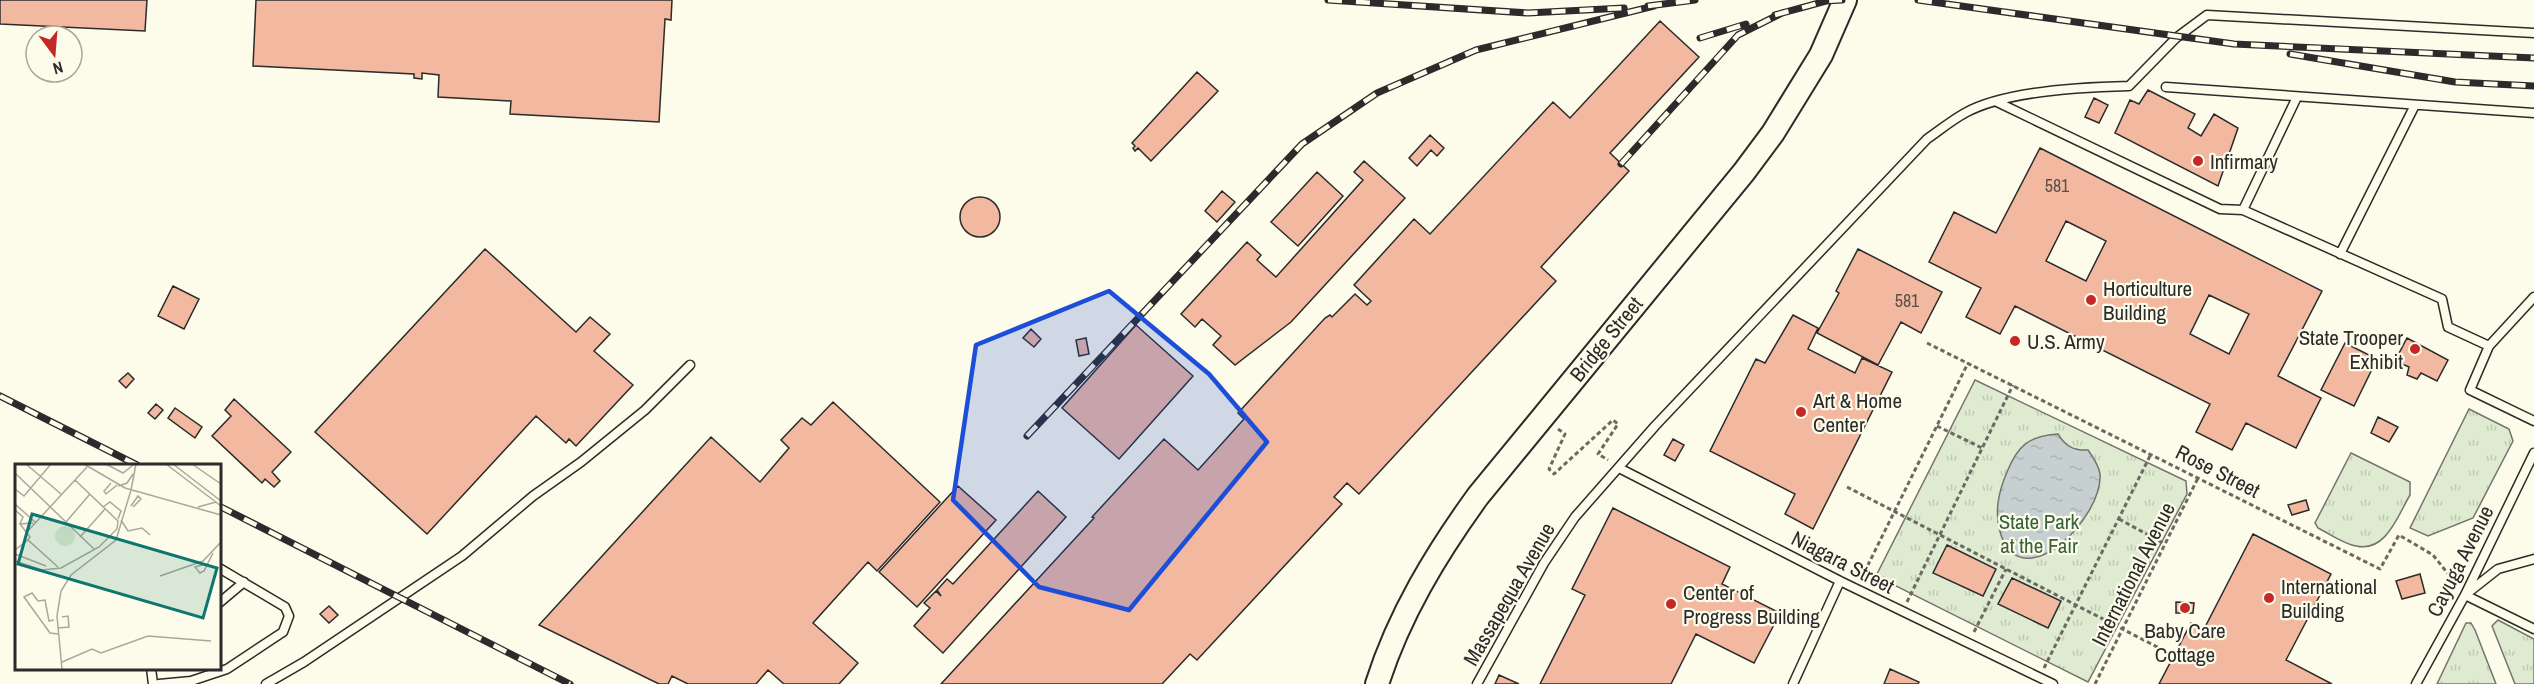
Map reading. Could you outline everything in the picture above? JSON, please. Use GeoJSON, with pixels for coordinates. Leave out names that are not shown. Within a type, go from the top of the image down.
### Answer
{"type":"FeatureCollection","features":[{"type":"Feature","properties":{"kind":"main road","name":"Bridge Street"},"geometry":{"type":"LineString","coordinates":[[1377,684],[1399,627],[1446,540],[1478,496],[1744,172],[1773,133],[1821,55],[1845,0]]}},
{"type":"Feature","properties":{"kind":"lane","name":"Massapequa Avenue"},"geometry":{"type":"LineString","coordinates":[[1477,684],[1544,562],[1575,517],[1655,426],[1927,139],[1967,112],[2031,94],[2084,87],[2129,86],[2176,38],[2207,15],[2534,33]]}},
{"type":"Feature","properties":{"kind":"lane"},"geometry":{"type":"LineString","coordinates":[[2166,87],[2534,113]]}},
{"type":"Feature","properties":{"kind":"lane"},"geometry":{"type":"LineString","coordinates":[[2243,210],[2297,97]]}},
{"type":"Feature","properties":{"kind":"lane"},"geometry":{"type":"LineString","coordinates":[[1996,102],[2220,209],[2243,210],[2442,299],[2448,327],[2489,346]]}},
{"type":"Feature","properties":{"kind":"lane"},"geometry":{"type":"LineString","coordinates":[[2340,254],[2415,105]]}},
{"type":"Feature","properties":{"kind":"lane"},"geometry":{"type":"LineString","coordinates":[[2534,297],[2489,346],[2470,390],[2534,422]]}},
{"type":"Feature","properties":{"kind":"lane"},"geometry":{"type":"LineString","coordinates":[[266,684],[304,662],[462,556],[533,496],[581,462],[645,410],[690,365]]}},
{"type":"Feature","properties":{"kind":"lane","name":"Cayuga Avenue"},"geometry":{"type":"LineString","coordinates":[[2416,684],[2465,595],[2534,453]]}},
{"type":"Feature","properties":{"kind":"lane","name":"Niagara Street"},"geometry":{"type":"LineString","coordinates":[[1619,468],[1856,589],[2053,684]]}},
{"type":"Feature","properties":{"kind":"lane"},"geometry":{"type":"LineString","coordinates":[[2534,559],[2498,569],[2465,595],[2534,629]]}},
{"type":"Feature","properties":{"kind":"lane"},"geometry":{"type":"LineString","coordinates":[[159,684],[192,681],[227,669],[283,633],[289,616],[285,607],[220,569]]}},
{"type":"Feature","properties":{"kind":"lane"},"geometry":{"type":"LineString","coordinates":[[1793,684],[1840,581]]}},
{"type":"Feature","properties":{"kind":"lane"},"geometry":{"type":"LineString","coordinates":[[220,602],[244,582]]}},
{"type":"Feature","properties":{"kind":"lane"},"geometry":{"type":"LineString","coordinates":[[151,669],[153,684]]}},
{"type":"Feature","properties":{"kind":"path","name":"Rose Street"},"geometry":{"type":"LineString","coordinates":[[1927,343],[2380,569],[2399,535],[2433,555],[2465,595]]}},
{"type":"Feature","properties":{"kind":"path"},"geometry":{"type":"LineString","coordinates":[[1856,589],[1968,363]]}},
{"type":"Feature","properties":{"kind":"path"},"geometry":{"type":"LineString","coordinates":[[1903,611],[2013,385]]}},
{"type":"Feature","properties":{"kind":"path"},"geometry":{"type":"LineString","coordinates":[[1542,418],[1565,434],[1549,469],[1554,474],[1613,420],[1618,424],[1598,454],[1619,468]]}},
{"type":"Feature","properties":{"kind":"path"},"geometry":{"type":"LineString","coordinates":[[1937,426],[1982,448]]}},
{"type":"Feature","properties":{"kind":"path"},"geometry":{"type":"LineString","coordinates":[[2040,678],[2151,454]]}},
{"type":"Feature","properties":{"kind":"path","name":"International Avenue"},"geometry":{"type":"LineString","coordinates":[[2095,684],[2198,478]]}},
{"type":"Feature","properties":{"kind":"path"},"geometry":{"type":"LineString","coordinates":[[1847,487],[2165,651]]}},
{"type":"Feature","properties":{"kind":"path"},"geometry":{"type":"LineString","coordinates":[[2118,519],[2165,544]]}},
{"type":"Feature","properties":{"kind":"path"},"geometry":{"type":"LineString","coordinates":[[1968,643],[2006,569]]}},
{"type":"Feature","properties":{"kind":"highlighted area"},"geometry":{"type":"Polygon","coordinates":[[[1109,291],[1209,374],[1267,442],[1129,610],[1039,587],[953,500],[976,345],[1109,291]]]}},
{"type":"Feature","properties":{"kind":"green space","name":"State Park at the Fair"},"geometry":{"type":"Polygon","coordinates":[[[1975,380],[2186,481],[2187,494],[2088,682],[1876,576],[1975,380]]]}},
{"type":"Feature","properties":{"kind":"green space"},"geometry":{"type":"Polygon","coordinates":[[[2469,409],[2509,429],[2513,441],[2473,518],[2428,536],[2410,528],[2469,409]]]}},
{"type":"Feature","properties":{"kind":"green space"},"geometry":{"type":"Polygon","coordinates":[[[2351,453],[2410,482],[2410,495],[2390,531],[2375,544],[2366,547],[2342,541],[2318,528],[2315,523],[2351,453]]]}},
{"type":"Feature","properties":{"kind":"green space"},"geometry":{"type":"Polygon","coordinates":[[[2498,620],[2534,639],[2534,684],[2515,684],[2492,626],[2498,620]]]}},
{"type":"Feature","properties":{"kind":"green space"},"geometry":{"type":"Polygon","coordinates":[[[2466,623],[2471,623],[2475,630],[2496,684],[2437,684],[2466,623]]]}},
{"type":"Feature","properties":{"kind":"water"},"geometry":{"type":"Polygon","coordinates":[[[2058,434],[2070,447],[2088,450],[2100,474],[2098,492],[2089,511],[2060,545],[2043,555],[2026,558],[2012,552],[2001,535],[1997,511],[2001,488],[2011,463],[2020,449],[2039,437],[2058,434]]]}},
{"type":"Feature","properties":{"kind":"building"},"geometry":{"type":"Polygon","coordinates":[[[0,0],[147,0],[145,31],[84,28],[84,24],[0,24],[0,0]]]}},
{"type":"Feature","properties":{"kind":"building"},"geometry":{"type":"Polygon","coordinates":[[[256,0],[672,0],[671,20],[665,19],[659,122],[510,114],[511,101],[438,97],[439,75],[422,73],[422,79],[414,78],[414,74],[253,66],[256,0]]]}},
{"type":"Feature","properties":{"kind":"building"},"geometry":{"type":"Polygon","coordinates":[[[1660,21],[1699,57],[1610,153],[1629,171],[1541,267],[1556,281],[1359,494],[1347,483],[1334,497],[1342,504],[1197,660],[1190,654],[1162,684],[941,684],[1164,439],[1198,470],[1244,419],[1238,413],[1325,318],[1330,315],[1332,317],[1355,294],[1367,305],[1371,301],[1354,285],[1414,219],[1430,234],[1553,102],[1570,118],[1660,21]]]}},
{"type":"Feature","properties":{"kind":"building"},"geometry":{"type":"Polygon","coordinates":[[[1197,72],[1218,91],[1151,161],[1138,148],[1135,151],[1132,143],[1197,72]]]}},
{"type":"Feature","properties":{"kind":"building","name":"Infirmary"},"geometry":{"type":"Polygon","coordinates":[[[2148,90],[2195,114],[2188,128],[2201,136],[2214,114],[2238,128],[2218,186],[2115,133],[2130,100],[2139,104],[2148,90]]]}},
{"type":"Feature","properties":{"kind":"building"},"geometry":{"type":"Polygon","coordinates":[[[2094,98],[2108,105],[2099,123],[2085,117],[2094,98]]]}},
{"type":"Feature","properties":{"kind":"building"},"geometry":{"type":"Polygon","coordinates":[[[1430,135],[1444,148],[1437,156],[1431,150],[1417,166],[1409,158],[1430,135]]]}},
{"type":"Feature","properties":{"kind":"building","name":"Horticulture Building"},"geometry":{"type":"Polygon","coordinates":[[[2040,148],[2322,291],[2278,376],[2321,398],[2296,448],[2246,423],[2232,450],[2196,432],[2210,404],[2015,306],[2000,334],[1966,317],[1981,288],[1929,262],[1954,212],[1996,233],[2040,148]],[[2066,221],[2046,261],[2086,281],[2106,241],[2066,221]],[[2209,295],[2190,334],[2229,354],[2249,314],[2209,295]]]}},
{"type":"Feature","properties":{"kind":"building"},"geometry":{"type":"Polygon","coordinates":[[[1364,161],[1405,198],[1291,322],[1235,365],[1213,345],[1221,336],[1202,319],[1195,327],[1181,314],[1247,242],[1261,255],[1257,260],[1276,277],[1363,180],[1354,172],[1364,161]]]}},
{"type":"Feature","properties":{"kind":"building"},"geometry":{"type":"Polygon","coordinates":[[[1317,172],[1343,196],[1298,246],[1271,222],[1317,172]]]}},
{"type":"Feature","properties":{"kind":"building"},"geometry":{"type":"Polygon","coordinates":[[[1222,191],[1235,202],[1217,222],[1205,211],[1222,191]]]}},
{"type":"Feature","properties":{"kind":"building"},"geometry":{"type":"Polygon","coordinates":[[[980,197],[988,198],[994,203],[999,209],[999,225],[994,231],[988,236],[980,237],[972,236],[966,231],[961,225],[960,217],[961,209],[966,203],[972,198],[980,197]]]}},
{"type":"Feature","properties":{"kind":"building"},"geometry":{"type":"Polygon","coordinates":[[[485,249],[576,332],[590,317],[610,334],[594,351],[633,385],[576,446],[569,439],[566,443],[536,416],[427,534],[315,432],[485,249]]]}},
{"type":"Feature","properties":{"kind":"building"},"geometry":{"type":"Polygon","coordinates":[[[1858,249],[1942,292],[1921,333],[1901,322],[1878,365],[1817,333],[1839,293],[1836,291],[1858,249]]]}},
{"type":"Feature","properties":{"kind":"building"},"geometry":{"type":"Polygon","coordinates":[[[173,286],[199,299],[184,329],[158,316],[173,286]]]}},
{"type":"Feature","properties":{"kind":"building","name":"Art & Home Center"},"geometry":{"type":"Polygon","coordinates":[[[1793,315],[1818,328],[1808,349],[1855,373],[1862,358],[1892,372],[1813,529],[1785,514],[1795,494],[1710,451],[1756,359],[1765,363],[1793,315]]]}},
{"type":"Feature","properties":{"kind":"building"},"geometry":{"type":"Polygon","coordinates":[[[1136,325],[1193,376],[1119,459],[1062,408],[1136,325]]]}},
{"type":"Feature","properties":{"kind":"building"},"geometry":{"type":"Polygon","coordinates":[[[1031,329],[1041,339],[1034,347],[1023,338],[1031,329]]]}},
{"type":"Feature","properties":{"kind":"building"},"geometry":{"type":"Polygon","coordinates":[[[1086,338],[1089,354],[1079,356],[1076,340],[1086,338]]]}},
{"type":"Feature","properties":{"kind":"building","name":"State Trooper Exhibit"},"geometry":{"type":"Polygon","coordinates":[[[2407,338],[2448,360],[2437,381],[2421,373],[2417,379],[2407,375],[2409,367],[2395,361],[2407,338]]]}},
{"type":"Feature","properties":{"kind":"building"},"geometry":{"type":"Polygon","coordinates":[[[2345,343],[2377,359],[2354,406],[2321,390],[2345,343]]]}},
{"type":"Feature","properties":{"kind":"building"},"geometry":{"type":"Polygon","coordinates":[[[128,373],[134,379],[126,388],[119,381],[128,373]]]}},
{"type":"Feature","properties":{"kind":"building"},"geometry":{"type":"Polygon","coordinates":[[[234,399],[291,452],[272,472],[280,481],[274,487],[265,479],[262,483],[212,436],[231,416],[225,410],[234,399]]]}},
{"type":"Feature","properties":{"kind":"building"},"geometry":{"type":"Polygon","coordinates":[[[833,402],[940,502],[877,571],[868,562],[813,623],[858,663],[839,684],[784,684],[768,670],[756,684],[688,684],[672,676],[668,684],[659,684],[539,625],[711,437],[760,482],[789,448],[781,440],[802,418],[811,425],[833,402]]]}},
{"type":"Feature","properties":{"kind":"building"},"geometry":{"type":"Polygon","coordinates":[[[156,404],[163,410],[155,419],[148,413],[156,404]]]}},
{"type":"Feature","properties":{"kind":"building"},"geometry":{"type":"Polygon","coordinates":[[[175,408],[202,427],[195,438],[168,418],[175,408]]]}},
{"type":"Feature","properties":{"kind":"building"},"geometry":{"type":"Polygon","coordinates":[[[2378,417],[2398,427],[2389,442],[2371,433],[2378,417]]]}},
{"type":"Feature","properties":{"kind":"building"},"geometry":{"type":"Polygon","coordinates":[[[1673,439],[1684,445],[1675,461],[1664,455],[1673,439]]]}},
{"type":"Feature","properties":{"kind":"building"},"geometry":{"type":"Polygon","coordinates":[[[958,486],[996,520],[917,607],[879,572],[958,486]]]}},
{"type":"Feature","properties":{"kind":"building"},"geometry":{"type":"Polygon","coordinates":[[[1038,491],[1066,517],[943,653],[914,626],[930,608],[924,603],[936,591],[941,596],[937,590],[947,579],[953,584],[1038,491]]]}},
{"type":"Feature","properties":{"kind":"building"},"geometry":{"type":"Polygon","coordinates":[[[2306,500],[2309,510],[2292,515],[2288,505],[2306,500]]]}},
{"type":"Feature","properties":{"kind":"building","name":"Center of Progress Building"},"geometry":{"type":"Polygon","coordinates":[[[1613,508],[1730,567],[1722,584],[1780,613],[1754,663],[1696,634],[1671,684],[1540,684],[1585,595],[1572,589],[1613,508]]]}},
{"type":"Feature","properties":{"kind":"building","name":"International Building"},"geometry":{"type":"Polygon","coordinates":[[[2253,534],[2331,574],[2286,660],[2332,684],[2159,684],[2191,623],[2204,629],[2253,534]]]}},
{"type":"Feature","properties":{"kind":"building"},"geometry":{"type":"Polygon","coordinates":[[[1947,545],[1996,569],[1983,596],[1933,573],[1947,545]]]}},
{"type":"Feature","properties":{"kind":"building"},"geometry":{"type":"Polygon","coordinates":[[[2420,574],[2425,593],[2402,599],[2396,581],[2420,574]]]}},
{"type":"Feature","properties":{"kind":"building"},"geometry":{"type":"Polygon","coordinates":[[[2012,578],[2061,601],[2048,628],[1998,604],[2012,578]]]}},
{"type":"Feature","properties":{"kind":"building","name":"Baby Care Cottage"},"geometry":{"type":"Polygon","coordinates":[[[2176,602],[2194,603],[2193,613],[2176,613],[2176,602]]]}},
{"type":"Feature","properties":{"kind":"building"},"geometry":{"type":"Polygon","coordinates":[[[329,606],[338,615],[329,623],[320,614],[329,606]]]}},
{"type":"Feature","properties":{"kind":"building"},"geometry":{"type":"Polygon","coordinates":[[[1890,669],[1919,682],[1918,684],[1884,684],[1890,669]]]}},
{"type":"Feature","properties":{"kind":"building"},"geometry":{"type":"Polygon","coordinates":[[[1499,675],[1519,684],[1495,684],[1499,675]]]}},
{"type":"Feature","properties":{"kind":"railway"},"geometry":{"type":"LineString","coordinates":[[1328,0],[1528,13],[1624,8]]}},
{"type":"Feature","properties":{"kind":"railway"},"geometry":{"type":"LineString","coordinates":[[1648,6],[1695,0]]}},
{"type":"Feature","properties":{"kind":"railway"},"geometry":{"type":"LineString","coordinates":[[1775,15],[1826,1],[1842,0]]}},
{"type":"Feature","properties":{"kind":"railway"},"geometry":{"type":"LineString","coordinates":[[1918,0],[2234,44],[2534,58]]}},
{"type":"Feature","properties":{"kind":"railway"},"geometry":{"type":"LineString","coordinates":[[1027,436],[1302,144],[1377,93],[1476,50],[1654,6]]}},
{"type":"Feature","properties":{"kind":"railway"},"geometry":{"type":"LineString","coordinates":[[1621,164],[1738,35],[1782,13]]}},
{"type":"Feature","properties":{"kind":"railway"},"geometry":{"type":"LineString","coordinates":[[1700,38],[1746,24]]}},
{"type":"Feature","properties":{"kind":"railway"},"geometry":{"type":"LineString","coordinates":[[2290,54],[2455,82],[2534,86]]}},
{"type":"Feature","properties":{"kind":"railway"},"geometry":{"type":"LineString","coordinates":[[0,396],[135,464]]}},
{"type":"Feature","properties":{"kind":"railway"},"geometry":{"type":"LineString","coordinates":[[220,507],[570,684]]}},
{"type":"Feature","properties":{"kind":"place","name":"Infirmary"},"geometry":{"type":"Point","coordinates":[2198,161]}},
{"type":"Feature","properties":{"kind":"place","name":"Horticulture Building"},"geometry":{"type":"Point","coordinates":[2091,300]}},
{"type":"Feature","properties":{"kind":"place","name":"U.S. Army"},"geometry":{"type":"Point","coordinates":[2015,341]}},
{"type":"Feature","properties":{"kind":"place","name":"State Trooper Exhibit"},"geometry":{"type":"Point","coordinates":[2415,349]}},
{"type":"Feature","properties":{"kind":"place","name":"Art & Home Center"},"geometry":{"type":"Point","coordinates":[1801,412]}},
{"type":"Feature","properties":{"kind":"place","name":"International Building"},"geometry":{"type":"Point","coordinates":[2269,598]}},
{"type":"Feature","properties":{"kind":"place","name":"Center of Progress Building"},"geometry":{"type":"Point","coordinates":[1671,604]}},
{"type":"Feature","properties":{"kind":"place","name":"Baby Care Cottage"},"geometry":{"type":"Point","coordinates":[2185,608]}}]}
